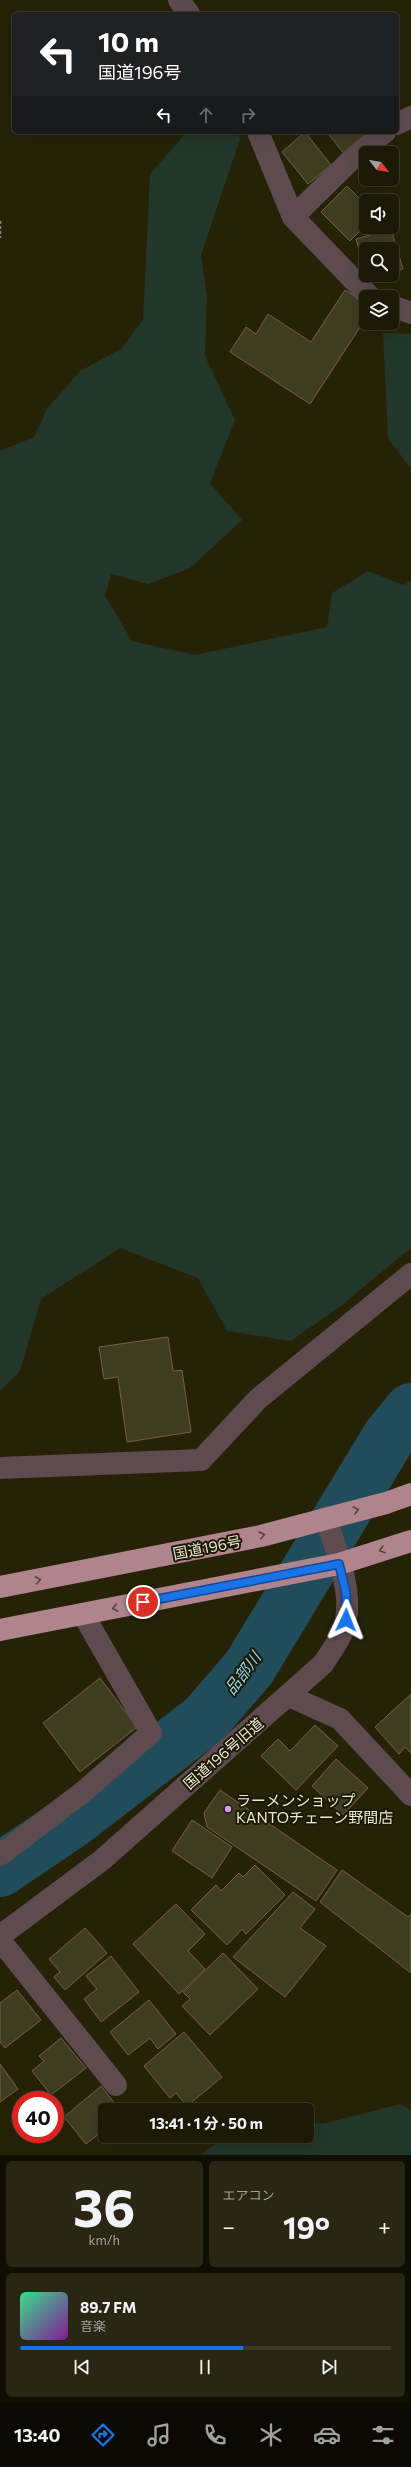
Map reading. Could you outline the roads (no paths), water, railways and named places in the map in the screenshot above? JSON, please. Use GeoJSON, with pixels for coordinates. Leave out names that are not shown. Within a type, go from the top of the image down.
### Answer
{"type":"FeatureCollection","features":[{"type":"Feature","properties":{"kind":"highway","name":"国道196号"},"geometry":{"type":"LineString","coordinates":[[0,1587],[288,1529],[326,1517],[386,1503],[411,1494]]}},
{"type":"Feature","properties":{"kind":"highway"},"geometry":{"type":"LineString","coordinates":[[0,1630],[263,1579],[345,1567],[411,1541]]}},
{"type":"Feature","properties":{"kind":"street"},"geometry":{"type":"LineString","coordinates":[[179,0],[188,12]]}},
{"type":"Feature","properties":{"kind":"street"},"geometry":{"type":"LineString","coordinates":[[399,123],[411,117]]}},
{"type":"Feature","properties":{"kind":"street"},"geometry":{"type":"LineString","coordinates":[[259,134],[293,217],[363,290]]}},
{"type":"Feature","properties":{"kind":"street"},"geometry":{"type":"LineString","coordinates":[[293,217],[351,160],[383,134]]}},
{"type":"Feature","properties":{"kind":"street"},"geometry":{"type":"LineString","coordinates":[[399,309],[411,313]]}},
{"type":"Feature","properties":{"kind":"street"},"geometry":{"type":"LineString","coordinates":[[0,1468],[201,1460],[258,1399],[411,1274]]}},
{"type":"Feature","properties":{"kind":"street","name":"国道196号旧道"},"geometry":{"type":"LineString","coordinates":[[0,1936],[102,1860],[289,1696],[323,1664],[338,1641],[346,1620],[345,1567],[326,1517]]}},
{"type":"Feature","properties":{"kind":"street"},"geometry":{"type":"LineString","coordinates":[[0,1855],[83,1792],[151,1733],[83,1614]]}},
{"type":"Feature","properties":{"kind":"street"},"geometry":{"type":"LineString","coordinates":[[289,1696],[340,1719],[411,1795]]}},
{"type":"Feature","properties":{"kind":"street"},"geometry":{"type":"LineString","coordinates":[[0,1940],[116,2085]]}},
{"type":"Feature","properties":{"kind":"waterway","name":"品部川"},"geometry":{"type":"LineString","coordinates":[[0,1870],[71,1822],[205,1719],[249,1668],[389,1437],[411,1410]]}},
{"type":"Feature","properties":{"kind":"place","name":"ラーメンショップ KANTOチェーン野間店"},"geometry":{"type":"Point","coordinates":[228,1809]}}]}
